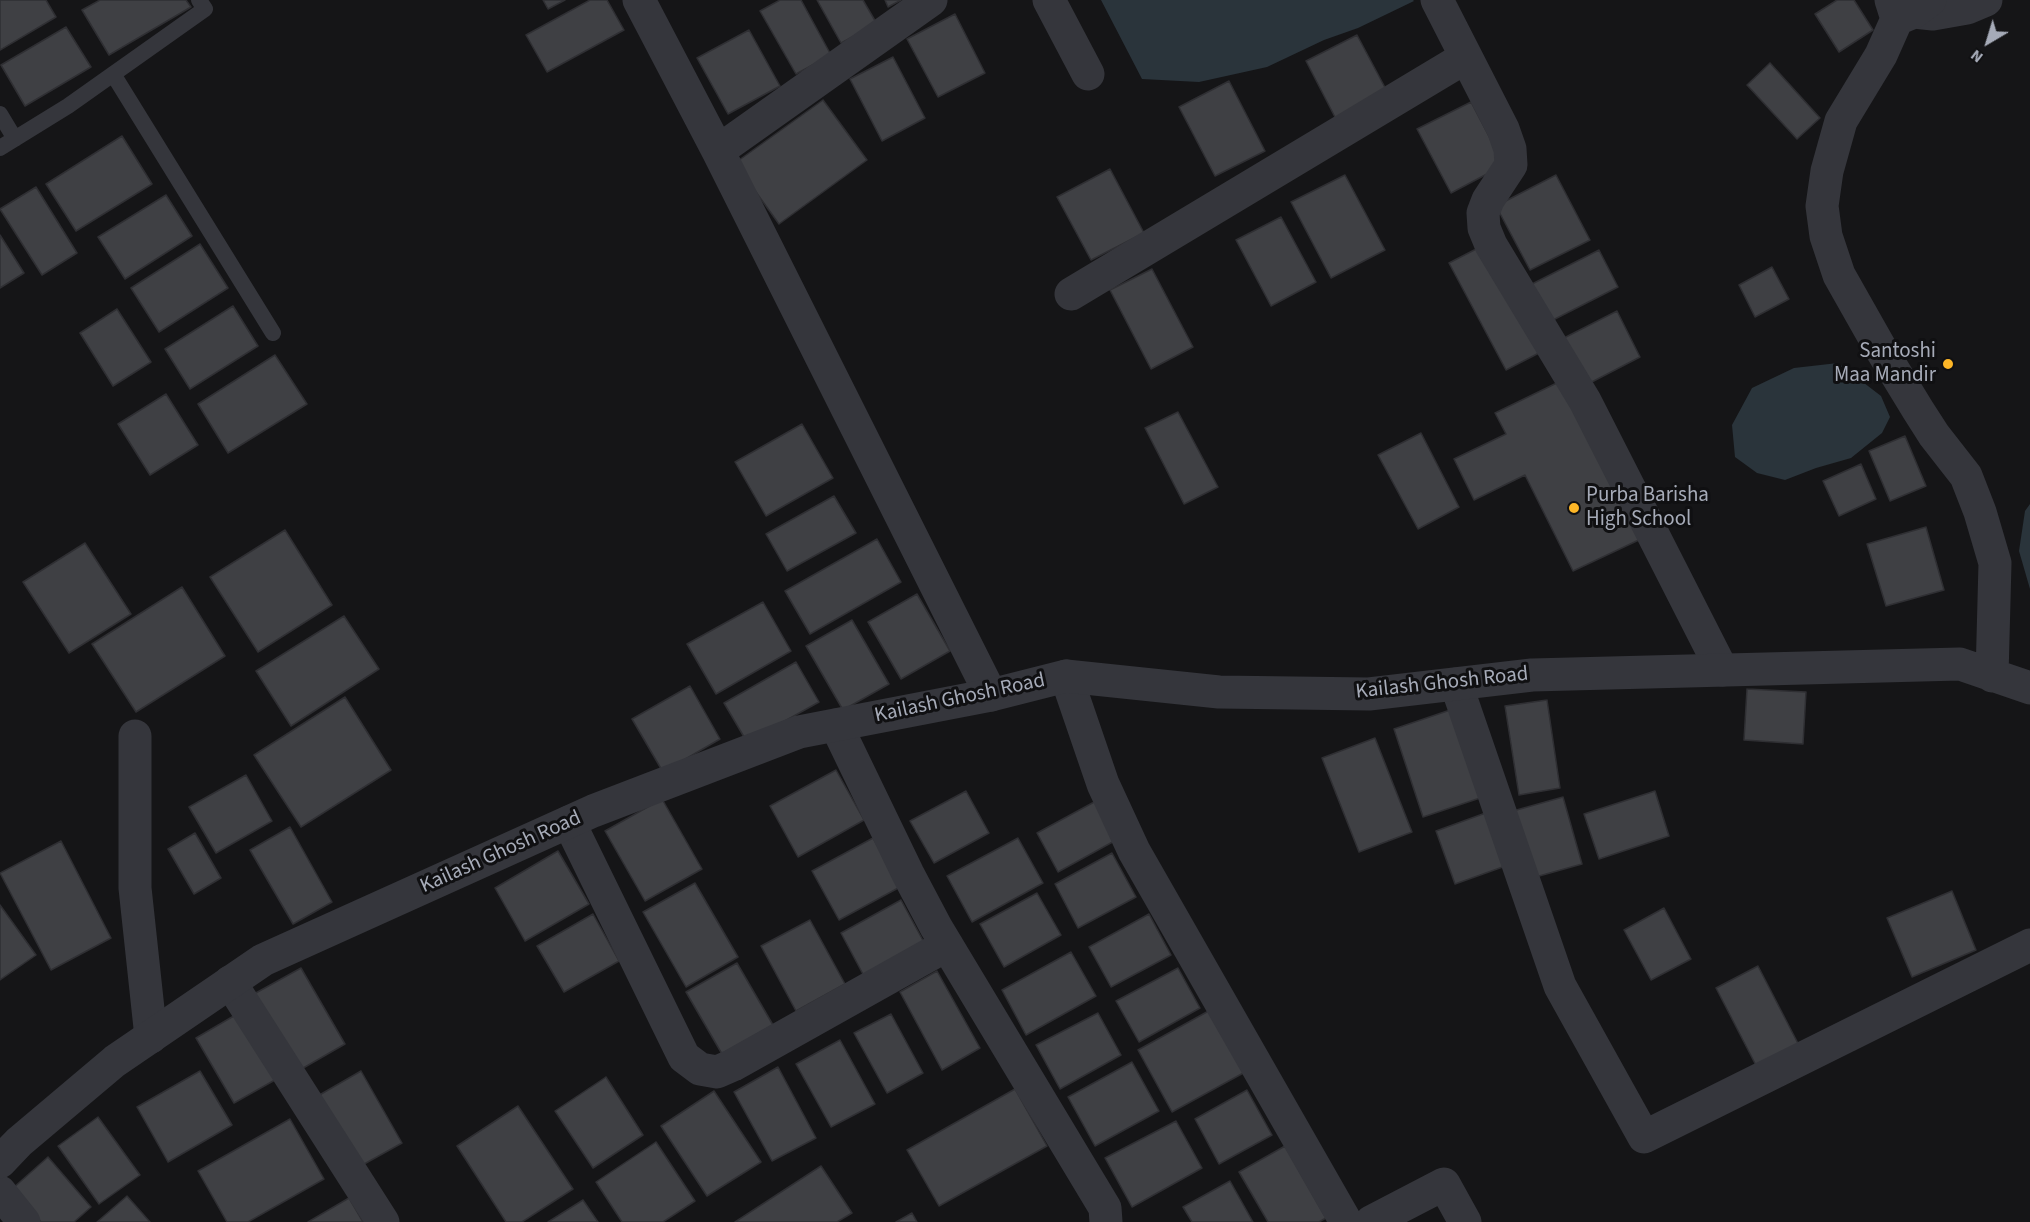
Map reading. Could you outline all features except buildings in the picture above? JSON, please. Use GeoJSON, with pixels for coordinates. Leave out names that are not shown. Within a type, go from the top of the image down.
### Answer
{"type":"FeatureCollection","features":[{"type":"Feature","properties":{"kind":"street"},"geometry":{"type":"LineString","coordinates":[[639,0],[718,151],[991,694]]}},
{"type":"Feature","properties":{"kind":"street"},"geometry":{"type":"LineString","coordinates":[[718,151],[931,0]]}},
{"type":"Feature","properties":{"kind":"street"},"geometry":{"type":"LineString","coordinates":[[1049,0],[1088,74]]}},
{"type":"Feature","properties":{"kind":"street"},"geometry":{"type":"LineString","coordinates":[[1437,0],[1503,129],[1510,149],[1511,165],[1488,200],[1483,213],[1484,228],[1491,245],[1585,401],[1722,670]]}},
{"type":"Feature","properties":{"kind":"street"},"geometry":{"type":"LineString","coordinates":[[1986,0],[1967,8],[1933,14],[1908,8],[1840,121],[1827,171],[1822,206],[1826,236],[1839,275],[1882,351],[1934,435],[1966,476],[1980,512],[1995,563],[1992,676]]}},
{"type":"Feature","properties":{"kind":"street"},"geometry":{"type":"LineString","coordinates":[[1071,294],[1466,57]]}},
{"type":"Feature","properties":{"kind":"street","name":"Kailash Ghosh Road"},"geometry":{"type":"LineString","coordinates":[[0,1162],[19,1142],[115,1061],[263,960],[569,822],[800,732],[991,694],[1066,676],[1219,693],[1369,694],[1532,675],[1960,664],[2030,688]]}},
{"type":"Feature","properties":{"kind":"street"},"geometry":{"type":"LineString","coordinates":[[1066,676],[1103,784],[1134,851],[1346,1222]]}},
{"type":"Feature","properties":{"kind":"street"},"geometry":{"type":"LineString","coordinates":[[1456,684],[1560,986],[1644,1137],[2030,945]]}},
{"type":"Feature","properties":{"kind":"street"},"geometry":{"type":"LineString","coordinates":[[836,725],[908,874],[947,945],[1105,1208],[1106,1222]]}},
{"type":"Feature","properties":{"kind":"street"},"geometry":{"type":"LineString","coordinates":[[135,736],[135,888],[150,1037]]}},
{"type":"Feature","properties":{"kind":"street"},"geometry":{"type":"LineString","coordinates":[[569,822],[684,1057],[700,1069],[717,1071],[733,1065],[947,945]]}},
{"type":"Feature","properties":{"kind":"street"},"geometry":{"type":"LineString","coordinates":[[230,982],[383,1222]]}},
{"type":"Feature","properties":{"kind":"street"},"geometry":{"type":"LineString","coordinates":[[1371,1222],[1444,1184],[1465,1222]]}},
{"type":"Feature","properties":{"kind":"street"},"geometry":{"type":"LineString","coordinates":[[0,1192],[24,1222]]}},
{"type":"Feature","properties":{"kind":"lane"},"geometry":{"type":"LineString","coordinates":[[0,148],[68,106],[205,9],[199,0]]}},
{"type":"Feature","properties":{"kind":"lane"},"geometry":{"type":"LineString","coordinates":[[113,74],[273,333]]}},
{"type":"Feature","properties":{"kind":"lane"},"geometry":{"type":"LineString","coordinates":[[0,114],[15,139]]}},
{"type":"Feature","properties":{"kind":"shaded area"},"geometry":{"type":"Polygon","coordinates":[[[1101,0],[1414,1],[1267,67],[1199,82],[1142,79],[1101,0]]]}},
{"type":"Feature","properties":{"kind":"shaded area"},"geometry":{"type":"Polygon","coordinates":[[[1838,363],[1881,396],[1890,417],[1882,433],[1851,458],[1785,480],[1757,473],[1735,457],[1732,425],[1752,388],[1794,368],[1838,363]]]}},
{"type":"Feature","properties":{"kind":"shaded area"},"geometry":{"type":"Polygon","coordinates":[[[2030,504],[2030,589],[2019,551],[2025,511],[2030,504]]]}},
{"type":"Feature","properties":{"kind":"place","name":"Santoshi Maa Mandir"},"geometry":{"type":"Point","coordinates":[1948,364]}},
{"type":"Feature","properties":{"kind":"place","name":"Purba Barisha High School"},"geometry":{"type":"Point","coordinates":[1574,508]}}]}
